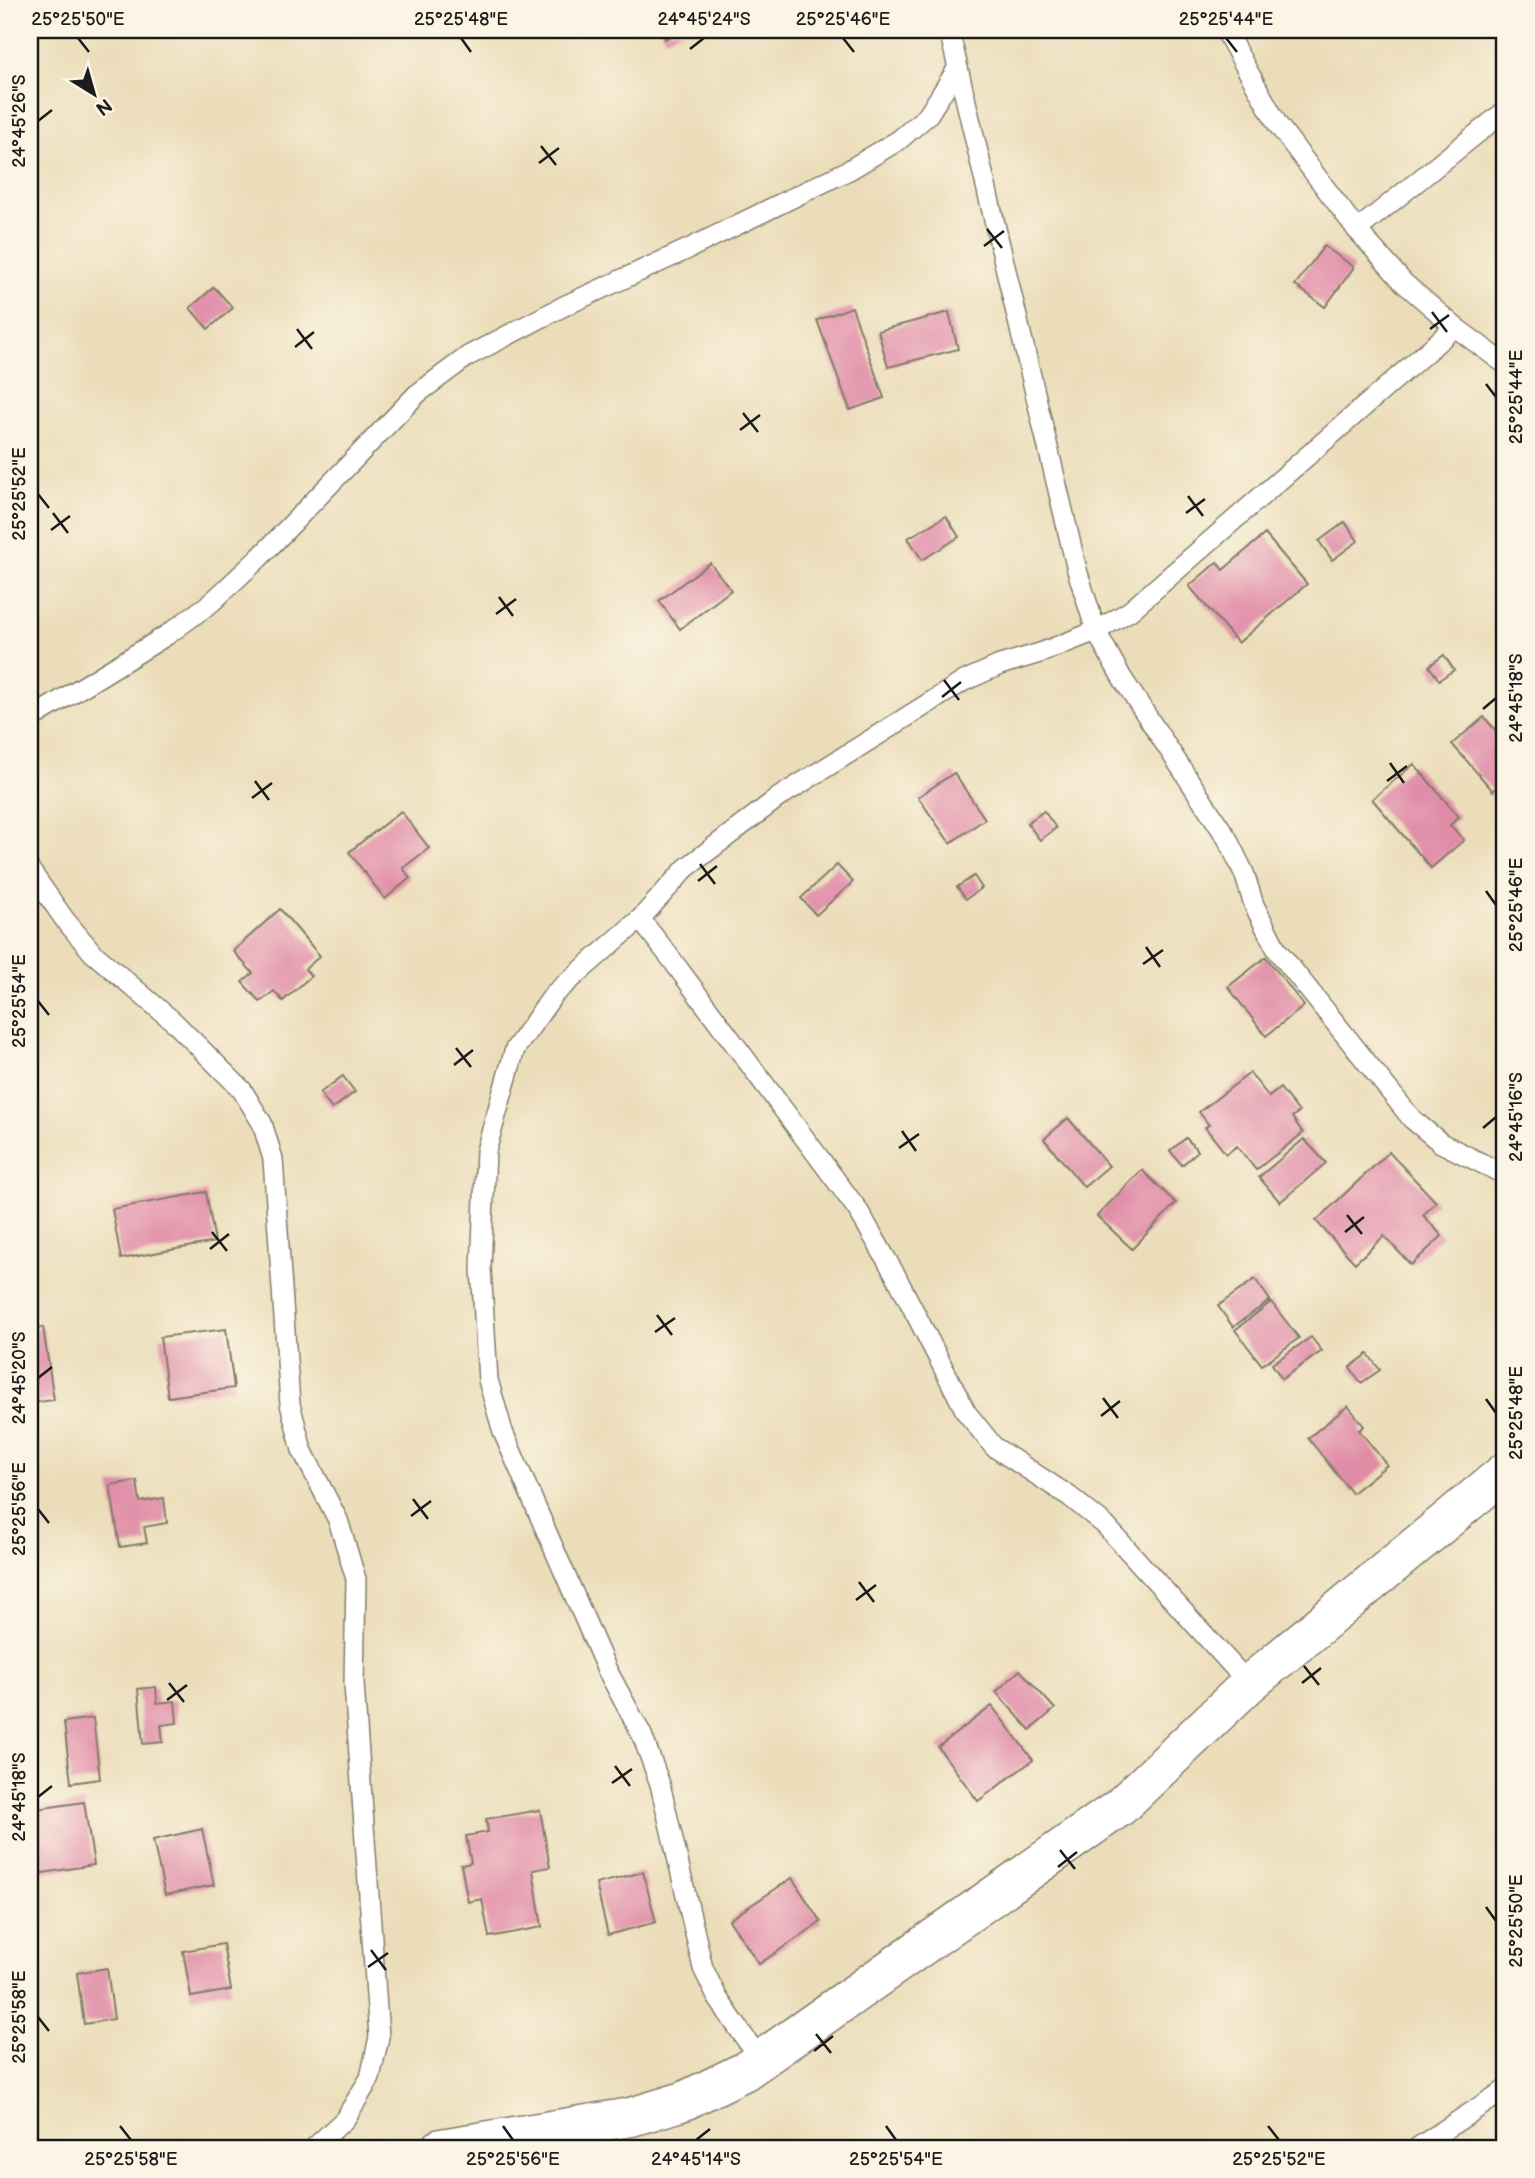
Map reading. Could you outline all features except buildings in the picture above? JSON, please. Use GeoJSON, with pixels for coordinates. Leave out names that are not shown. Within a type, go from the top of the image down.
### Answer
{"type":"FeatureCollection","features":[{"type":"Feature","properties":{"kind":"street"},"geometry":{"type":"LineString","coordinates":[[440,2148],[631,2117],[684,2101],[745,2071],[1120,1807],[1249,1684],[1505,1472]]}},
{"type":"Feature","properties":{"kind":"lane"},"geometry":{"type":"LineString","coordinates":[[949,30],[1073,556],[1096,631],[1122,678],[1227,838],[1244,873],[1254,905],[1277,950],[1412,1119],[1441,1143],[1505,1175]]}},
{"type":"Feature","properties":{"kind":"lane"},"geometry":{"type":"LineString","coordinates":[[1225,30],[1278,125],[1357,230],[1404,283],[1455,327],[1505,364]]}},
{"type":"Feature","properties":{"kind":"lane"},"geometry":{"type":"LineString","coordinates":[[30,719],[167,635],[212,602],[260,557],[417,394],[468,356],[564,306],[849,170],[899,140],[928,115],[957,69]]}},
{"type":"Feature","properties":{"kind":"lane"},"geometry":{"type":"LineString","coordinates":[[1357,230],[1505,111]]}},
{"type":"Feature","properties":{"kind":"lane"},"geometry":{"type":"LineString","coordinates":[[760,2060],[717,1997],[703,1968],[660,1784],[642,1735],[606,1668],[503,1432],[488,1380],[481,1268],[486,1151],[515,1049],[554,994],[640,919],[687,868],[779,797],[964,681],[1000,665],[1041,653],[1096,631],[1130,611],[1455,327]]}},
{"type":"Feature","properties":{"kind":"lane"},"geometry":{"type":"LineString","coordinates":[[30,870],[65,920],[93,953],[174,1022],[242,1090],[262,1123],[273,1159],[290,1404],[302,1450],[338,1520],[356,1579],[354,1684],[379,2037],[370,2078],[345,2119],[314,2148]]}},
{"type":"Feature","properties":{"kind":"lane"},"geometry":{"type":"LineString","coordinates":[[640,919],[858,1210],[896,1276],[966,1412],[994,1447],[1069,1496],[1105,1525],[1249,1684]]}},
{"type":"Feature","properties":{"kind":"lane"},"geometry":{"type":"LineString","coordinates":[[1417,2148],[1505,2090]]}}]}
